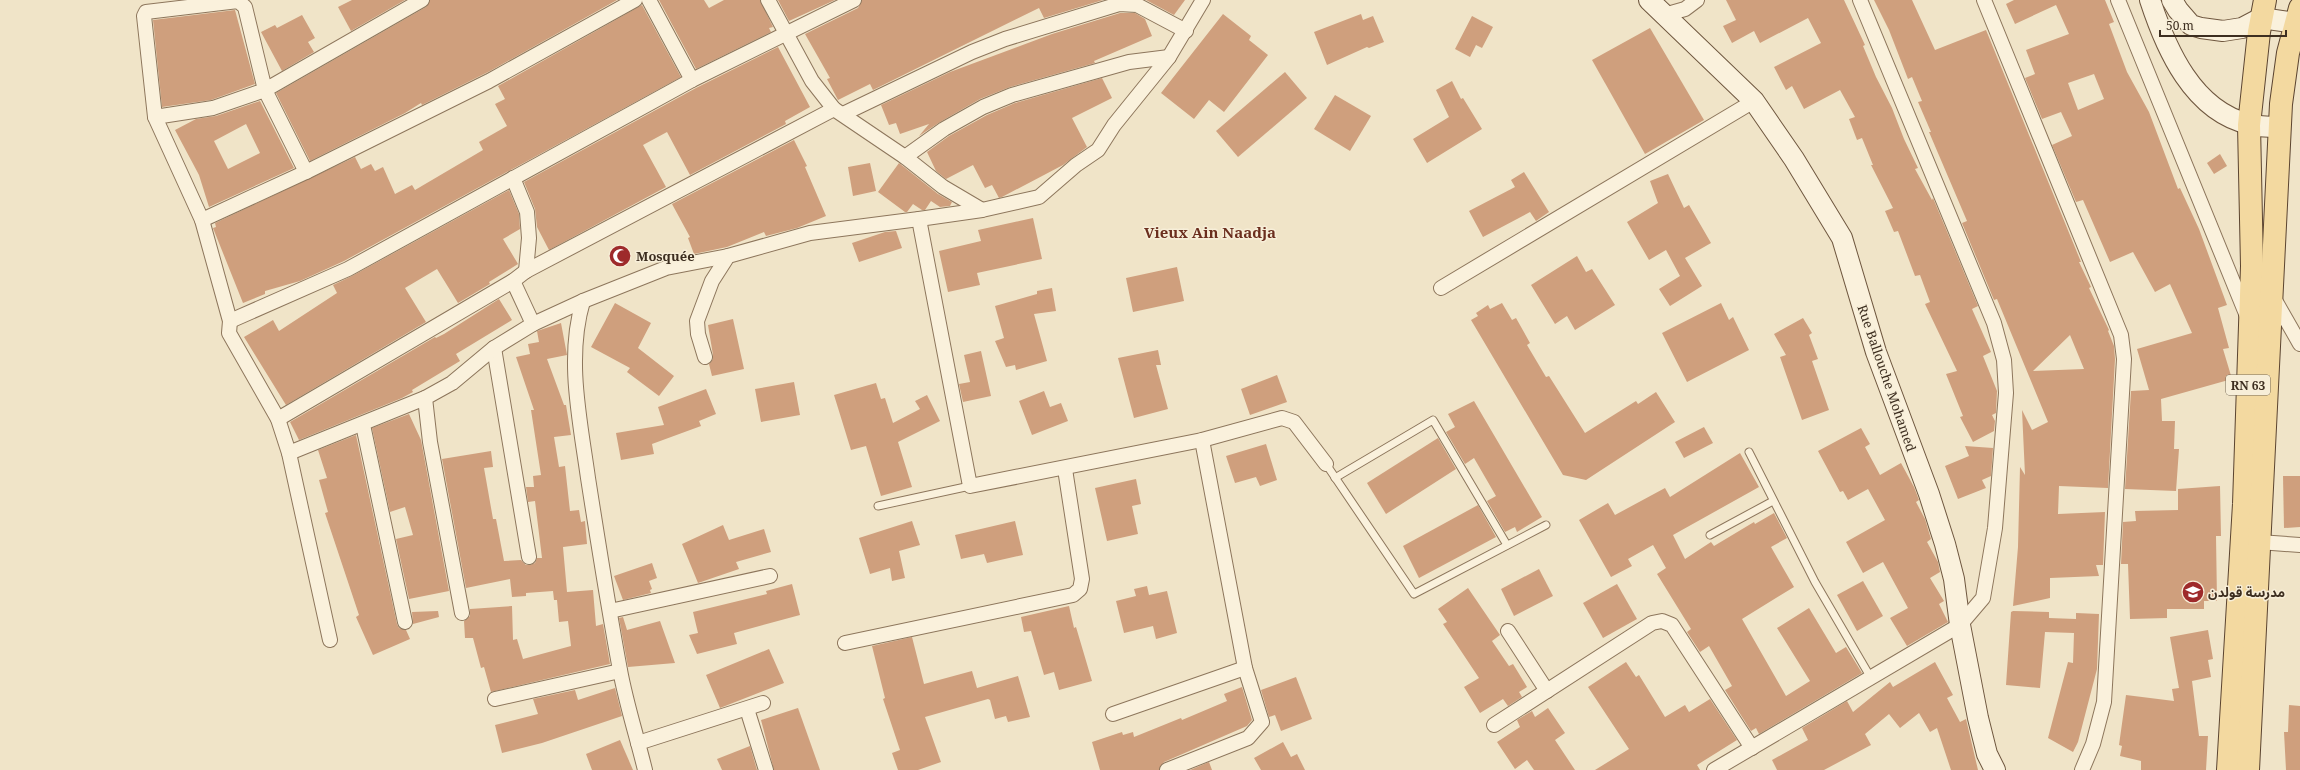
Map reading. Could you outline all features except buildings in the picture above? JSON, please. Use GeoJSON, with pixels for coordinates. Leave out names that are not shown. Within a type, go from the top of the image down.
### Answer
{"type":"FeatureCollection","features":[{"type":"Feature","properties":{"kind":"main road","name":"RN 63"},"geometry":{"type":"LineString","coordinates":[[2228,770],[2244,504],[2252,266],[2250,125],[2263,9]]}},
{"type":"Feature","properties":{"kind":"main road","name":"RN 63"},"geometry":{"type":"LineString","coordinates":[[2248,770],[2279,128],[2282,84],[2298,16]]}},
{"type":"Feature","properties":{"kind":"street"},"geometry":{"type":"LineString","coordinates":[[154,117],[213,108],[265,90],[422,0]]}},
{"type":"Feature","properties":{"kind":"street"},"geometry":{"type":"LineString","coordinates":[[202,220],[306,172],[489,81],[635,0]]}},
{"type":"Feature","properties":{"kind":"street"},"geometry":{"type":"LineString","coordinates":[[649,0],[692,80]]}},
{"type":"Feature","properties":{"kind":"street"},"geometry":{"type":"LineString","coordinates":[[768,0],[785,34],[812,81],[839,112],[905,157],[943,187],[982,210]]}},
{"type":"Feature","properties":{"kind":"street"},"geometry":{"type":"LineString","coordinates":[[230,321],[348,269],[692,80],[854,0]]}},
{"type":"Feature","properties":{"kind":"street"},"geometry":{"type":"LineString","coordinates":[[289,453],[362,425],[425,398],[452,383],[494,348],[533,324],[583,301],[666,268],[728,256],[810,232],[982,210],[1040,197],[1076,165],[1098,150],[1114,125],[1168,57],[1186,31],[1203,0]]}},
{"type":"Feature","properties":{"kind":"street","name":"Rue Ballouche Mohamed"},"geometry":{"type":"LineString","coordinates":[[1649,0],[1754,101],[1794,158],[1842,238],[1876,352],[1938,518],[1954,579],[1960,625],[1978,718],[1987,754],[1995,770]]}},
{"type":"Feature","properties":{"kind":"street"},"geometry":{"type":"LineString","coordinates":[[1664,14],[1685,9],[1697,0]]}},
{"type":"Feature","properties":{"kind":"street"},"geometry":{"type":"LineString","coordinates":[[1714,770],[1871,679],[1960,625],[1983,598],[1995,528],[2006,393],[2004,360],[1994,323],[1860,0]]}},
{"type":"Feature","properties":{"kind":"street"},"geometry":{"type":"LineString","coordinates":[[1984,0],[2121,335],[2124,359],[2104,702],[2093,744],[2082,770]]}},
{"type":"Feature","properties":{"kind":"street"},"geometry":{"type":"LineString","coordinates":[[2118,0],[2250,325]]}},
{"type":"Feature","properties":{"kind":"street"},"geometry":{"type":"LineString","coordinates":[[2150,0],[2165,42],[2187,80],[2224,114],[2250,125],[2279,128]]}},
{"type":"Feature","properties":{"kind":"street"},"geometry":{"type":"LineString","coordinates":[[2172,0],[2178,10],[2192,25],[2201,28],[2223,31],[2242,28],[2263,9],[2298,16]]}},
{"type":"Feature","properties":{"kind":"street"},"geometry":{"type":"LineString","coordinates":[[306,172],[265,90],[245,7],[242,2],[238,1],[151,11],[144,16],[154,117],[202,220],[230,321],[229,333],[278,419],[289,453],[330,640]]}},
{"type":"Feature","properties":{"kind":"street"},"geometry":{"type":"LineString","coordinates":[[278,419],[513,281],[526,271],[839,112],[972,52],[1005,39],[1119,4],[1137,5],[1186,31]]}},
{"type":"Feature","properties":{"kind":"street"},"geometry":{"type":"LineString","coordinates":[[905,157],[944,129],[983,107],[1012,95],[1129,62],[1168,57]]}},
{"type":"Feature","properties":{"kind":"street"},"geometry":{"type":"LineString","coordinates":[[1441,288],[1754,101]]}},
{"type":"Feature","properties":{"kind":"street"},"geometry":{"type":"LineString","coordinates":[[513,178],[527,212],[529,238],[526,271]]}},
{"type":"Feature","properties":{"kind":"street"},"geometry":{"type":"LineString","coordinates":[[920,219],[970,486],[1065,469],[1202,440],[1282,418],[1294,422],[1326,464]]}},
{"type":"Feature","properties":{"kind":"street"},"geometry":{"type":"LineString","coordinates":[[705,357],[698,334],[697,321],[712,281],[728,256]]}},
{"type":"Feature","properties":{"kind":"street"},"geometry":{"type":"LineString","coordinates":[[513,281],[533,324]]}},
{"type":"Feature","properties":{"kind":"street"},"geometry":{"type":"LineString","coordinates":[[2270,292],[2300,344]]}},
{"type":"Feature","properties":{"kind":"street"},"geometry":{"type":"LineString","coordinates":[[583,301],[579,316],[574,359],[578,407],[620,671],[645,770]]}},
{"type":"Feature","properties":{"kind":"street"},"geometry":{"type":"LineString","coordinates":[[494,348],[529,557]]}},
{"type":"Feature","properties":{"kind":"street"},"geometry":{"type":"LineString","coordinates":[[425,398],[430,442],[462,613]]}},
{"type":"Feature","properties":{"kind":"street"},"geometry":{"type":"LineString","coordinates":[[362,425],[405,622]]}},
{"type":"Feature","properties":{"kind":"street"},"geometry":{"type":"LineString","coordinates":[[1167,770],[1248,738],[1262,722],[1245,668],[1202,440]]}},
{"type":"Feature","properties":{"kind":"street"},"geometry":{"type":"LineString","coordinates":[[845,643],[1073,595],[1080,589],[1082,579],[1065,469]]}},
{"type":"Feature","properties":{"kind":"street"},"geometry":{"type":"LineString","coordinates":[[2259,542],[2300,545]]}},
{"type":"Feature","properties":{"kind":"street"},"geometry":{"type":"LineString","coordinates":[[610,611],[770,576]]}},
{"type":"Feature","properties":{"kind":"street"},"geometry":{"type":"LineString","coordinates":[[1494,725],[1652,623],[1662,621],[1672,625],[1752,748]]}},
{"type":"Feature","properties":{"kind":"street"},"geometry":{"type":"LineString","coordinates":[[1508,631],[1547,691]]}},
{"type":"Feature","properties":{"kind":"street"},"geometry":{"type":"LineString","coordinates":[[1114,714],[1245,668]]}},
{"type":"Feature","properties":{"kind":"street"},"geometry":{"type":"LineString","coordinates":[[494,699],[620,671]]}},
{"type":"Feature","properties":{"kind":"street"},"geometry":{"type":"LineString","coordinates":[[638,742],[763,703]]}},
{"type":"Feature","properties":{"kind":"street"},"geometry":{"type":"LineString","coordinates":[[747,709],[766,770]]}},
{"type":"Feature","properties":{"kind":"lane"},"geometry":{"type":"LineString","coordinates":[[1335,478],[1433,420],[1507,545]]}},
{"type":"Feature","properties":{"kind":"lane"},"geometry":{"type":"LineString","coordinates":[[1749,452],[1815,582],[1871,679]]}},
{"type":"Feature","properties":{"kind":"lane"},"geometry":{"type":"LineString","coordinates":[[1326,464],[1414,594],[1546,525]]}},
{"type":"Feature","properties":{"kind":"lane"},"geometry":{"type":"LineString","coordinates":[[878,506],[970,486]]}},
{"type":"Feature","properties":{"kind":"lane"},"geometry":{"type":"LineString","coordinates":[[1710,535],[1773,501]]}},
{"type":"Feature","properties":{"kind":"place","name":"Mosquée"},"geometry":{"type":"Point","coordinates":[620,256]}},
{"type":"Feature","properties":{"kind":"place","name":"مدرسة قولدن"},"geometry":{"type":"Point","coordinates":[2193,592]}},
{"type":"Feature","properties":{"kind":"district","name":"Vieux Ain Naadja"},"geometry":{"type":"Point","coordinates":[1210,232]}}]}
